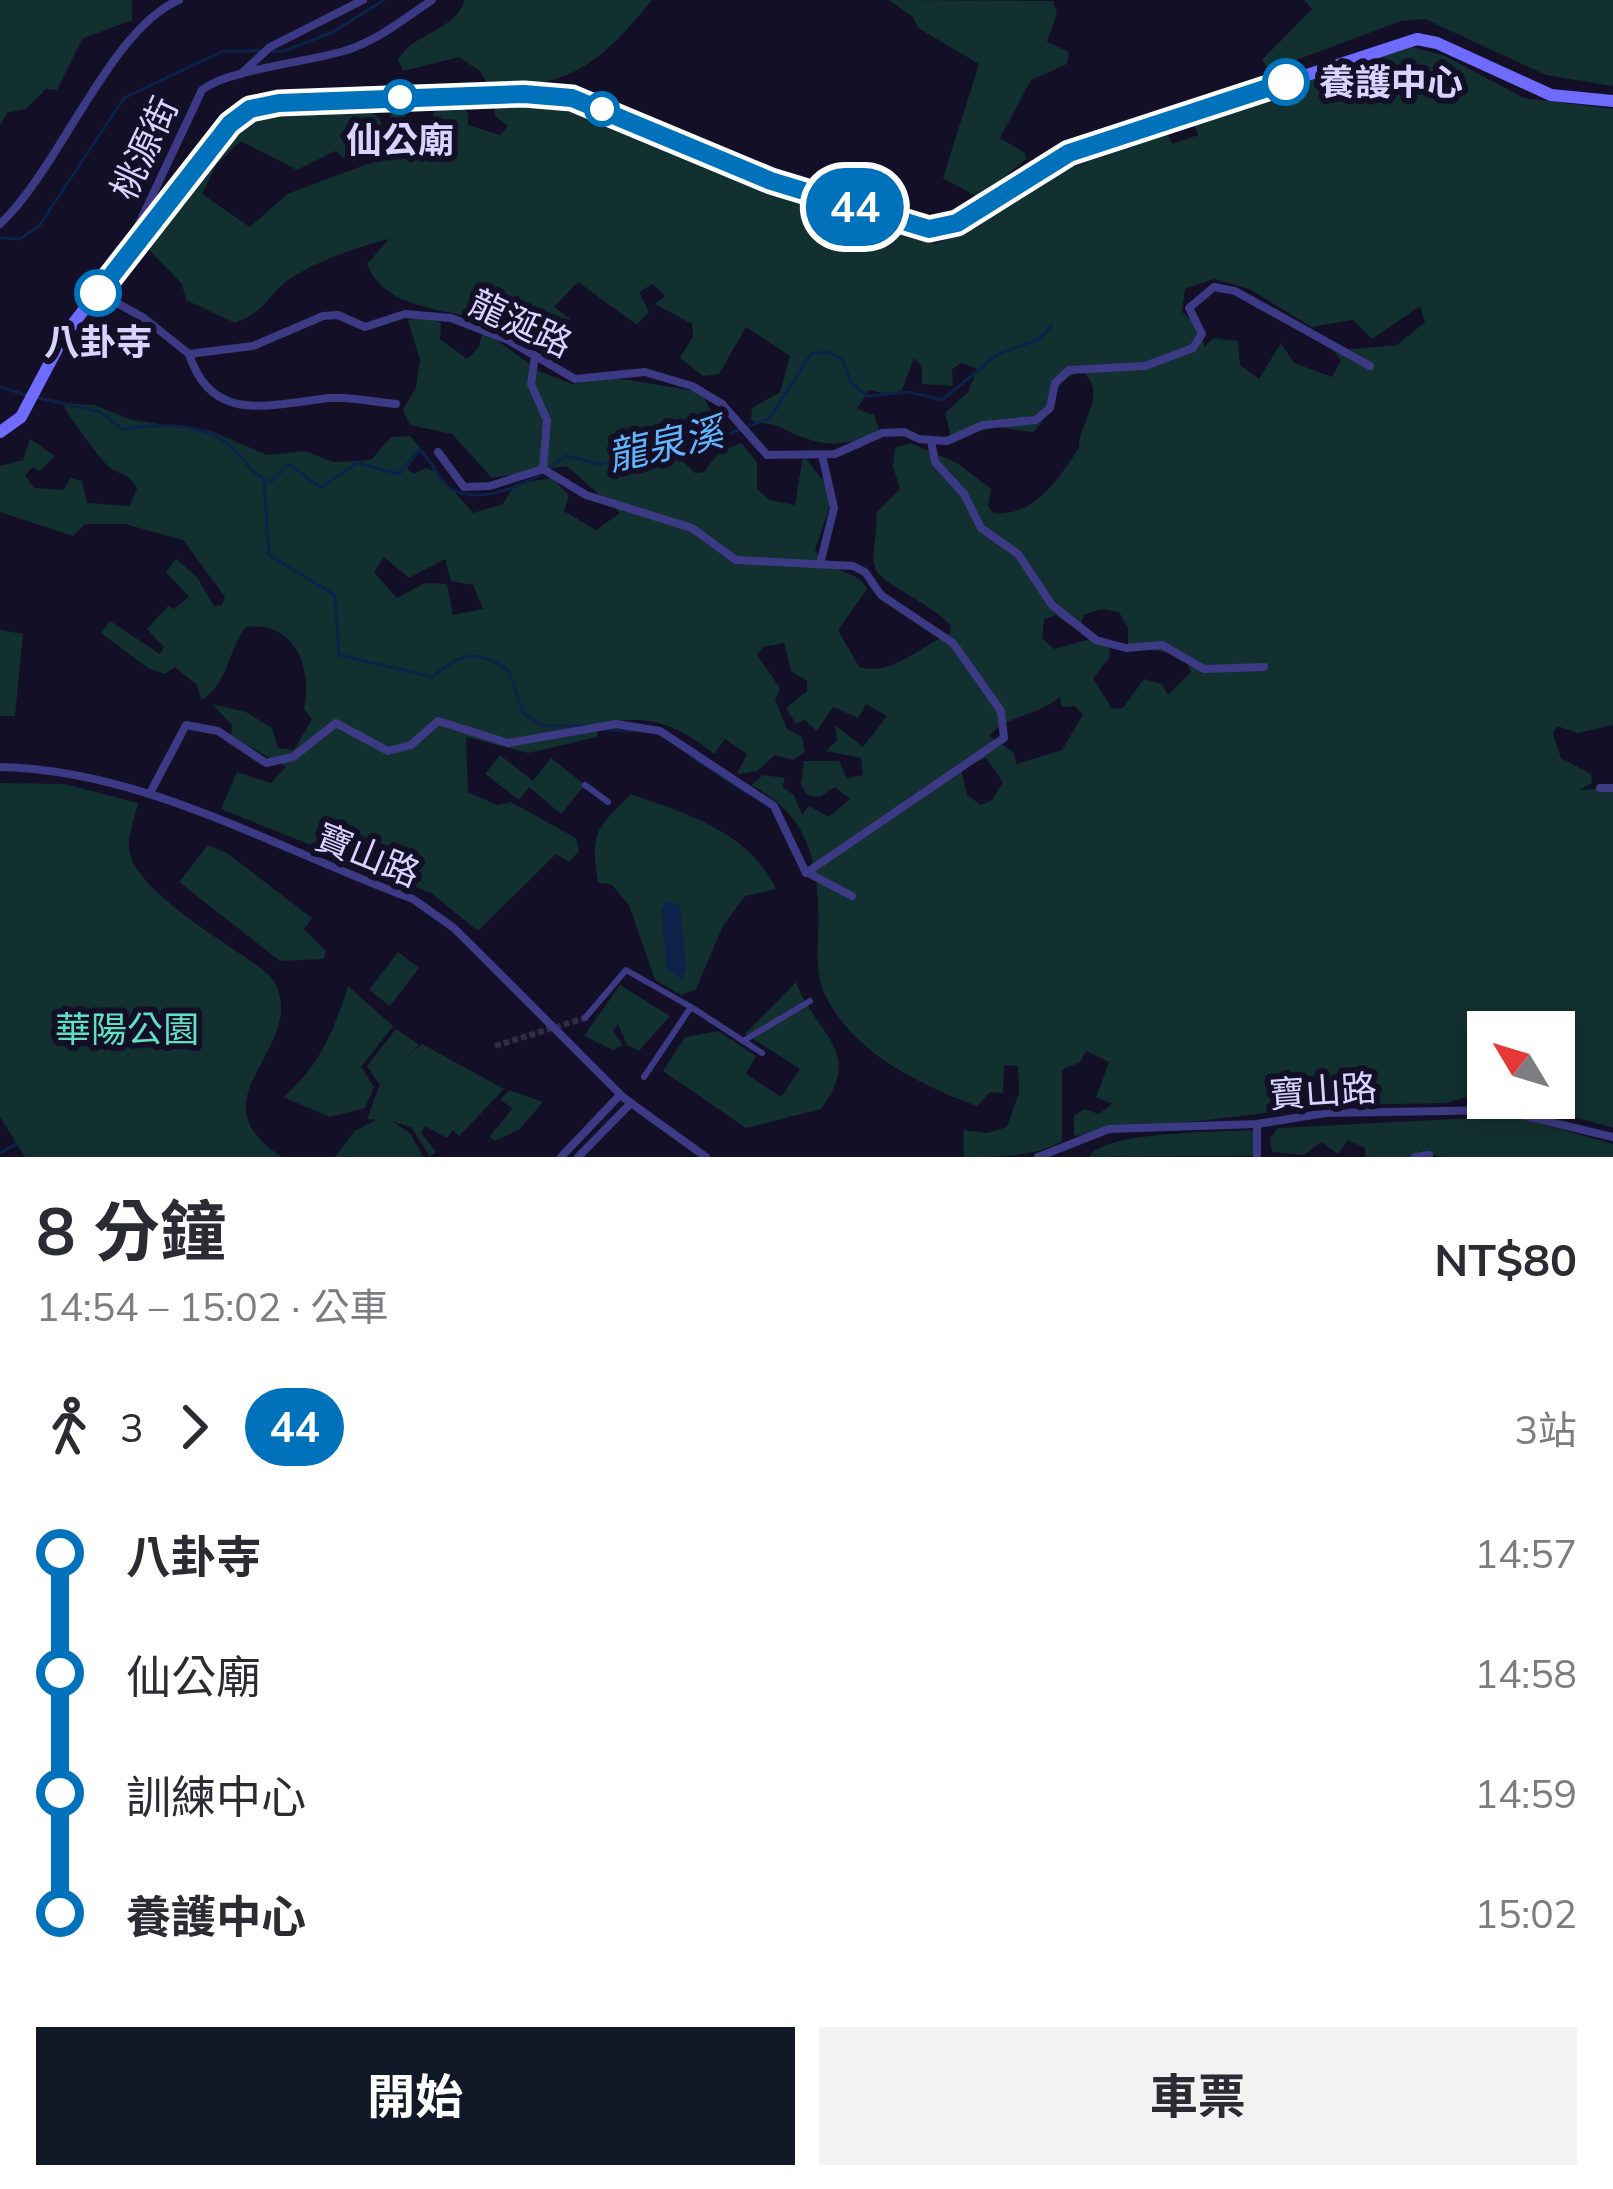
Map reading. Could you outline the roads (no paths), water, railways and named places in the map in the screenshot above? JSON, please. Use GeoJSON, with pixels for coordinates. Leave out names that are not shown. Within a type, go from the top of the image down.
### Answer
{"type":"FeatureCollection","features":[{"type":"Feature","properties":{"kind":"main road"},"geometry":{"type":"LineString","coordinates":[[0,432],[17,423],[52,353],[230,124],[250,109],[279,103],[524,94],[572,98],[771,181],[929,229],[957,223],[1069,153],[1417,39],[1437,43],[1551,95],[1613,101]]}},
{"type":"Feature","properties":{"kind":"street"},"geometry":{"type":"LineString","coordinates":[[0,224],[28,199],[59,153],[69,127],[124,52],[159,13],[179,0]]}},
{"type":"Feature","properties":{"kind":"street"},"geometry":{"type":"LineString","coordinates":[[336,0],[346,8]]}},
{"type":"Feature","properties":{"kind":"street"},"geometry":{"type":"LineString","coordinates":[[240,75],[269,47],[363,0]]}},
{"type":"Feature","properties":{"kind":"street","name":"桃源街"},"geometry":{"type":"LineString","coordinates":[[123,264],[191,106],[217,78],[349,50],[433,0]]}},
{"type":"Feature","properties":{"kind":"street","name":"龍涎路"},"geometry":{"type":"LineString","coordinates":[[189,354],[254,346],[323,316],[338,315],[365,328],[418,313],[484,329],[575,379],[645,371],[692,386],[722,404],[766,455],[823,455],[857,448],[882,433],[904,432],[947,441],[983,425],[1036,420],[1050,408],[1055,383],[1069,370],[1145,366],[1193,348],[1202,334],[1189,308],[1214,287],[1234,290],[1370,366]]}},
{"type":"Feature","properties":{"kind":"street"},"geometry":{"type":"LineString","coordinates":[[98,293],[144,318],[189,354],[209,391],[225,401],[289,407],[322,398],[396,404]]}},
{"type":"Feature","properties":{"kind":"street"},"geometry":{"type":"LineString","coordinates":[[535,356],[531,384],[548,420],[544,469]]}},
{"type":"Feature","properties":{"kind":"street"},"geometry":{"type":"LineString","coordinates":[[931,440],[935,462],[964,494],[981,528],[1018,554],[1052,605],[1096,640],[1126,648],[1162,645],[1204,669],[1264,667]]}},
{"type":"Feature","properties":{"kind":"street"},"geometry":{"type":"LineString","coordinates":[[438,452],[464,487],[490,486],[544,469],[586,495],[692,528],[736,560],[820,564],[865,572],[880,595],[940,631],[1001,711],[1004,738],[806,873]]}},
{"type":"Feature","properties":{"kind":"street"},"geometry":{"type":"LineString","coordinates":[[820,564],[834,508],[823,455]]}},
{"type":"Feature","properties":{"kind":"street"},"geometry":{"type":"LineString","coordinates":[[150,794],[186,724],[218,731],[266,763],[293,757],[336,723],[388,751],[411,746],[438,721],[518,744],[582,728],[640,725],[681,744],[736,786],[774,806],[806,873],[852,896]]}},
{"type":"Feature","properties":{"kind":"street","name":"寶山路"},"geometry":{"type":"LineString","coordinates":[[0,767],[58,768],[150,794],[413,899],[454,928],[620,1095],[706,1157]]}},
{"type":"Feature","properties":{"kind":"street"},"geometry":{"type":"LineString","coordinates":[[585,785],[608,802]]}},
{"type":"Feature","properties":{"kind":"street"},"geometry":{"type":"LineString","coordinates":[[1600,788],[1613,788]]}},
{"type":"Feature","properties":{"kind":"street"},"geometry":{"type":"LineString","coordinates":[[586,1018],[626,970],[762,1053]]}},
{"type":"Feature","properties":{"kind":"street"},"geometry":{"type":"LineString","coordinates":[[743,1041],[810,1001]]}},
{"type":"Feature","properties":{"kind":"street"},"geometry":{"type":"LineString","coordinates":[[644,1077],[691,1007]]}},
{"type":"Feature","properties":{"kind":"street"},"geometry":{"type":"LineString","coordinates":[[561,1157],[620,1095]]}},
{"type":"Feature","properties":{"kind":"street"},"geometry":{"type":"LineString","coordinates":[[578,1157],[631,1103]]}},
{"type":"Feature","properties":{"kind":"street","name":"寶山路"},"geometry":{"type":"LineString","coordinates":[[1038,1157],[1109,1130],[1257,1124],[1326,1113],[1501,1110],[1613,1137]]}},
{"type":"Feature","properties":{"kind":"street"},"geometry":{"type":"LineString","coordinates":[[1257,1124],[1257,1157]]}},
{"type":"Feature","properties":{"kind":"street"},"geometry":{"type":"LineString","coordinates":[[1415,1157],[1429,1155]]}},
{"type":"Feature","properties":{"kind":"water"},"geometry":{"type":"Polygon","coordinates":[[[666,901],[680,906],[686,969],[682,979],[667,970],[661,909],[666,901]]]}},
{"type":"Feature","properties":{"kind":"waterway"},"geometry":{"type":"LineString","coordinates":[[0,238],[20,239],[39,226],[124,98],[223,51],[284,51],[333,32],[384,0]]}},
{"type":"Feature","properties":{"kind":"waterway","name":"龍泉溪"},"geometry":{"type":"LineString","coordinates":[[550,467],[566,456],[599,464],[728,434],[770,418],[811,354],[828,352],[843,360],[851,383],[868,396],[909,392],[942,400],[998,354],[1039,339],[1052,325]]}},
{"type":"Feature","properties":{"kind":"waterway","name":"龍泉溪"},"geometry":{"type":"LineString","coordinates":[[0,387],[29,396]]}},
{"type":"Feature","properties":{"kind":"waterway","name":"龍泉溪"},"geometry":{"type":"LineString","coordinates":[[39,398],[100,412],[122,429],[171,426],[209,433],[270,483],[289,464],[321,488],[357,463],[399,474],[419,450],[446,484],[461,493],[498,492],[542,473]]}},
{"type":"Feature","properties":{"kind":"waterway"},"geometry":{"type":"LineString","coordinates":[[264,482],[269,555],[335,595],[339,655],[433,677],[461,658],[479,656],[509,671],[523,713],[542,726],[587,726]]}},
{"type":"Feature","properties":{"kind":"waterway"},"geometry":{"type":"LineString","coordinates":[[596,729],[634,731]]}},
{"type":"Feature","properties":{"kind":"waterway"},"geometry":{"type":"LineString","coordinates":[[691,756],[747,793]]}},
{"type":"Feature","properties":{"kind":"waterway"},"geometry":{"type":"LineString","coordinates":[[0,1153],[16,1144]]}},
{"type":"Feature","properties":{"kind":"tunnel"},"geometry":{"type":"LineString","coordinates":[[495,1046],[585,1018]]}},
{"type":"Feature","properties":{"kind":"place","name":"養護中心"},"geometry":{"type":"Point","coordinates":[1286,82]}},
{"type":"Feature","properties":{"kind":"place","name":"仙公廟"},"geometry":{"type":"Point","coordinates":[400,97]}},
{"type":"Feature","properties":{"kind":"place","name":"八卦寺"},"geometry":{"type":"Point","coordinates":[98,293]}},
{"type":"Feature","properties":{"kind":"park label","name":"華陽公園"},"geometry":{"type":"Point","coordinates":[127,1029]}}]}
